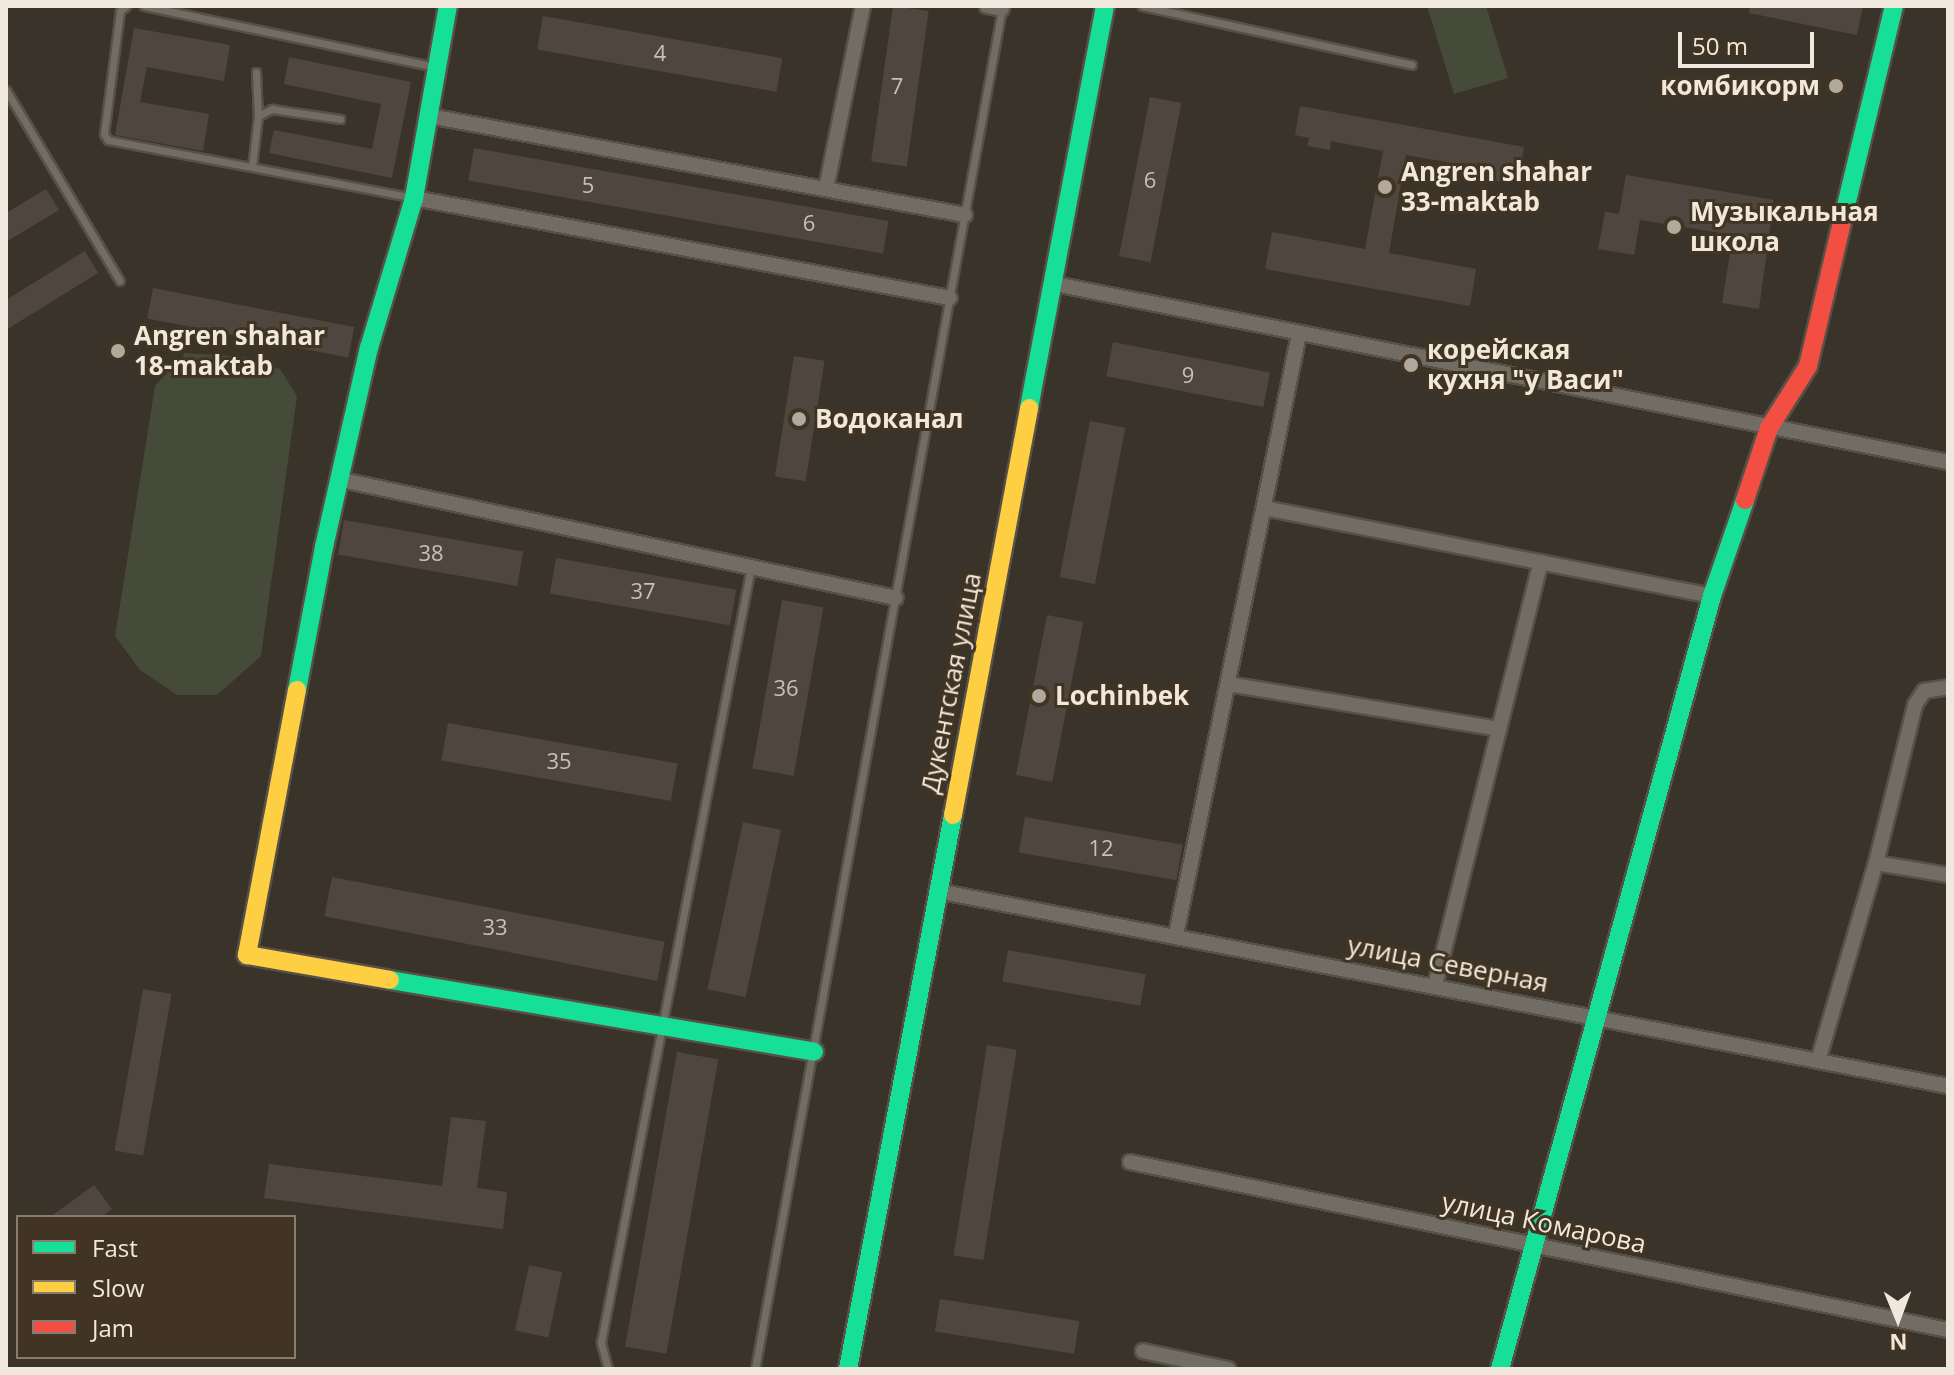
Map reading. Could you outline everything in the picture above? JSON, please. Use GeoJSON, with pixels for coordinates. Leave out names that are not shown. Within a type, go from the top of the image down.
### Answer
{"type":"FeatureCollection","features":[{"type":"Feature","properties":{"kind":"street"},"geometry":{"type":"LineString","coordinates":[[448,6],[414,198],[369,348],[342,480],[324,547],[247,955],[814,1052]]}},
{"type":"Feature","properties":{"kind":"street"},"geometry":{"type":"LineString","coordinates":[[826,189],[863,6]]}},
{"type":"Feature","properties":{"kind":"street"},"geometry":{"type":"LineString","coordinates":[[987,6],[1003,8]]}},
{"type":"Feature","properties":{"kind":"street","name":"Дукентская улица"},"geometry":{"type":"LineString","coordinates":[[848,1369],[1105,6]]}},
{"type":"Feature","properties":{"kind":"street"},"geometry":{"type":"LineString","coordinates":[[1500,1369],[1594,1017],[1712,596],[1769,428],[1808,366],[1894,6]]}},
{"type":"Feature","properties":{"kind":"street"},"geometry":{"type":"LineString","coordinates":[[429,116],[965,215]]}},
{"type":"Feature","properties":{"kind":"street"},"geometry":{"type":"LineString","coordinates":[[414,198],[950,298]]}},
{"type":"Feature","properties":{"kind":"street"},"geometry":{"type":"LineString","coordinates":[[1055,284],[1948,462]]}},
{"type":"Feature","properties":{"kind":"street"},"geometry":{"type":"LineString","coordinates":[[1176,935],[1299,334]]}},
{"type":"Feature","properties":{"kind":"street"},"geometry":{"type":"LineString","coordinates":[[342,480],[896,598]]}},
{"type":"Feature","properties":{"kind":"street"},"geometry":{"type":"LineString","coordinates":[[1264,508],[1712,596]]}},
{"type":"Feature","properties":{"kind":"street"},"geometry":{"type":"LineString","coordinates":[[1435,986],[1541,562]]}},
{"type":"Feature","properties":{"kind":"street"},"geometry":{"type":"LineString","coordinates":[[1228,684],[1499,729]]}},
{"type":"Feature","properties":{"kind":"street"},"geometry":{"type":"LineString","coordinates":[[1818,1061],[1876,863],[1915,705],[1924,691],[1948,687]]}},
{"type":"Feature","properties":{"kind":"street"},"geometry":{"type":"LineString","coordinates":[[1876,863],[1948,875]]}},
{"type":"Feature","properties":{"kind":"street","name":"улица Северная"},"geometry":{"type":"LineString","coordinates":[[937,891],[1948,1086]]}},
{"type":"Feature","properties":{"kind":"street","name":"улица Комарова"},"geometry":{"type":"LineString","coordinates":[[1130,1162],[1948,1330]]}},
{"type":"Feature","properties":{"kind":"street"},"geometry":{"type":"LineString","coordinates":[[1143,1351],[1228,1369]]}},
{"type":"Feature","properties":{"kind":"lane"},"geometry":{"type":"LineString","coordinates":[[126,6],[120,11],[104,134],[108,140],[414,198]]}},
{"type":"Feature","properties":{"kind":"lane"},"geometry":{"type":"LineString","coordinates":[[144,6],[437,68]]}},
{"type":"Feature","properties":{"kind":"lane"},"geometry":{"type":"LineString","coordinates":[[1142,6],[1412,65]]}},
{"type":"Feature","properties":{"kind":"lane"},"geometry":{"type":"LineString","coordinates":[[755,1369],[1003,8]]}},
{"type":"Feature","properties":{"kind":"lane"},"geometry":{"type":"LineString","coordinates":[[252,167],[258,116],[256,72]]}},
{"type":"Feature","properties":{"kind":"lane"},"geometry":{"type":"LineString","coordinates":[[6,90],[120,281]]}},
{"type":"Feature","properties":{"kind":"lane"},"geometry":{"type":"LineString","coordinates":[[258,116],[272,109],[340,119]]}},
{"type":"Feature","properties":{"kind":"lane"},"geometry":{"type":"LineString","coordinates":[[608,1369],[601,1342],[751,567]]}},
{"type":"Feature","properties":{"kind":"green space"},"geometry":{"type":"Polygon","coordinates":[[[1427,6],[1486,6],[1508,78],[1454,94],[1427,6]]]}},
{"type":"Feature","properties":{"kind":"green space"},"geometry":{"type":"Polygon","coordinates":[[[185,353],[247,357],[280,369],[297,396],[261,656],[217,695],[177,695],[140,670],[115,636],[155,386],[185,353]]]}},
{"type":"Feature","properties":{"kind":"building"},"geometry":{"type":"Polygon","coordinates":[[[893,6],[929,11],[907,166],[871,161],[893,6]]]}},
{"type":"Feature","properties":{"kind":"building"},"geometry":{"type":"Polygon","coordinates":[[[1750,6],[1863,6],[1857,35],[1749,13],[1750,6]]]}},
{"type":"Feature","properties":{"kind":"building"},"geometry":{"type":"Polygon","coordinates":[[[543,16],[782,58],[776,92],[537,49],[543,16]]]}},
{"type":"Feature","properties":{"kind":"building"},"geometry":{"type":"Polygon","coordinates":[[[134,28],[230,45],[224,81],[147,67],[140,102],[209,114],[203,151],[115,135],[134,28]]]}},
{"type":"Feature","properties":{"kind":"building"},"geometry":{"type":"Polygon","coordinates":[[[289,57],[411,82],[392,178],[269,153],[274,130],[372,149],[381,104],[284,84],[289,57]]]}},
{"type":"Feature","properties":{"kind":"building"},"geometry":{"type":"Polygon","coordinates":[[[1150,97],[1181,103],[1151,262],[1119,256],[1150,97]]]}},
{"type":"Feature","properties":{"kind":"building"},"geometry":{"type":"Polygon","coordinates":[[[1300,106],[1524,147],[1519,175],[1503,172],[1502,182],[1478,178],[1480,168],[1406,155],[1389,253],[1476,269],[1470,306],[1265,269],[1272,232],[1365,249],[1383,151],[1331,141],[1330,150],[1307,146],[1309,138],[1295,135],[1300,106]]]}},
{"type":"Feature","properties":{"kind":"building"},"geometry":{"type":"Polygon","coordinates":[[[474,148],[889,221],[883,254],[468,180],[474,148]]]}},
{"type":"Feature","properties":{"kind":"building"},"geometry":{"type":"Polygon","coordinates":[[[1626,175],[1774,200],[1759,309],[1722,303],[1733,235],[1640,220],[1634,255],[1598,249],[1605,212],[1619,214],[1626,175]]]}},
{"type":"Feature","properties":{"kind":"building"},"geometry":{"type":"Polygon","coordinates":[[[46,189],[59,210],[6,242],[6,213],[46,189]]]}},
{"type":"Feature","properties":{"kind":"building"},"geometry":{"type":"Polygon","coordinates":[[[85,251],[98,273],[6,330],[6,300],[85,251]]]}},
{"type":"Feature","properties":{"kind":"building"},"geometry":{"type":"Polygon","coordinates":[[[153,288],[354,327],[348,358],[147,318],[153,288]]]}},
{"type":"Feature","properties":{"kind":"building"},"geometry":{"type":"Polygon","coordinates":[[[1113,342],[1270,373],[1263,407],[1106,376],[1113,342]]]}},
{"type":"Feature","properties":{"kind":"building"},"geometry":{"type":"Polygon","coordinates":[[[794,356],[825,361],[806,481],[775,476],[794,356]]]}},
{"type":"Feature","properties":{"kind":"building"},"geometry":{"type":"Polygon","coordinates":[[[1090,421],[1125,428],[1095,584],[1060,577],[1090,421]]]}},
{"type":"Feature","properties":{"kind":"building"},"geometry":{"type":"Polygon","coordinates":[[[344,520],[523,552],[517,586],[338,554],[344,520]]]}},
{"type":"Feature","properties":{"kind":"building"},"geometry":{"type":"Polygon","coordinates":[[[556,558],[736,590],[730,625],[550,593],[556,558]]]}},
{"type":"Feature","properties":{"kind":"building"},"geometry":{"type":"Polygon","coordinates":[[[782,600],[823,607],[794,776],[752,768],[782,600]]]}},
{"type":"Feature","properties":{"kind":"building"},"geometry":{"type":"Polygon","coordinates":[[[1047,615],[1083,622],[1052,782],[1016,775],[1047,615]]]}},
{"type":"Feature","properties":{"kind":"building"},"geometry":{"type":"Polygon","coordinates":[[[448,723],[677,763],[671,801],[441,760],[448,723]]]}},
{"type":"Feature","properties":{"kind":"building"},"geometry":{"type":"Polygon","coordinates":[[[1025,817],[1183,845],[1176,880],[1019,852],[1025,817]]]}},
{"type":"Feature","properties":{"kind":"building"},"geometry":{"type":"Polygon","coordinates":[[[743,822],[781,830],[746,997],[707,989],[743,822]]]}},
{"type":"Feature","properties":{"kind":"building"},"geometry":{"type":"Polygon","coordinates":[[[332,877],[665,942],[657,981],[324,916],[332,877]]]}},
{"type":"Feature","properties":{"kind":"building"},"geometry":{"type":"Polygon","coordinates":[[[1008,950],[1146,974],[1140,1006],[1002,982],[1008,950]]]}},
{"type":"Feature","properties":{"kind":"building"},"geometry":{"type":"Polygon","coordinates":[[[143,989],[172,994],[143,1156],[115,1151],[143,989]]]}},
{"type":"Feature","properties":{"kind":"building"},"geometry":{"type":"Polygon","coordinates":[[[987,1045],[1017,1050],[983,1260],[954,1255],[987,1045]]]}},
{"type":"Feature","properties":{"kind":"building"},"geometry":{"type":"Polygon","coordinates":[[[677,1052],[718,1059],[666,1354],[625,1346],[677,1052]]]}},
{"type":"Feature","properties":{"kind":"building"},"geometry":{"type":"Polygon","coordinates":[[[451,1117],[486,1121],[477,1188],[507,1192],[503,1229],[264,1198],[269,1164],[442,1186],[451,1117]]]}},
{"type":"Feature","properties":{"kind":"building"},"geometry":{"type":"Polygon","coordinates":[[[94,1185],[112,1209],[104,1215],[53,1215],[94,1185]]]}},
{"type":"Feature","properties":{"kind":"building"},"geometry":{"type":"Polygon","coordinates":[[[529,1265],[562,1272],[548,1338],[515,1331],[529,1265]]]}},
{"type":"Feature","properties":{"kind":"building"},"geometry":{"type":"Polygon","coordinates":[[[940,1299],[1079,1321],[1074,1354],[935,1332],[940,1299]]]}},
{"type":"Feature","properties":{"kind":"traffic: fast"},"geometry":{"type":"LineString","coordinates":[[297,690],[324,547],[369,348],[414,198],[448,6]]}},
{"type":"Feature","properties":{"kind":"traffic: fast"},"geometry":{"type":"LineString","coordinates":[[1029,408],[1105,6]]}},
{"type":"Feature","properties":{"kind":"traffic: fast"},"geometry":{"type":"LineString","coordinates":[[1844,214],[1894,6]]}},
{"type":"Feature","properties":{"kind":"traffic: fast"},"geometry":{"type":"LineString","coordinates":[[1500,1369],[1712,596],[1745,500]]}},
{"type":"Feature","properties":{"kind":"traffic: fast"},"geometry":{"type":"LineString","coordinates":[[848,1369],[953,815]]}},
{"type":"Feature","properties":{"kind":"traffic: fast"},"geometry":{"type":"LineString","coordinates":[[390,980],[814,1052]]}},
{"type":"Feature","properties":{"kind":"traffic: slow"},"geometry":{"type":"LineString","coordinates":[[953,815],[1029,408]]}},
{"type":"Feature","properties":{"kind":"traffic: slow"},"geometry":{"type":"LineString","coordinates":[[297,690],[247,955],[390,980]]}},
{"type":"Feature","properties":{"kind":"traffic: jam"},"geometry":{"type":"LineString","coordinates":[[1745,500],[1769,428],[1808,366],[1844,214]]}},
{"type":"Feature","properties":{"kind":"place","name":"комбикорм"},"geometry":{"type":"Point","coordinates":[1836,86]}},
{"type":"Feature","properties":{"kind":"place","name":"Angren shahar 33-maktab"},"geometry":{"type":"Point","coordinates":[1385,187]}},
{"type":"Feature","properties":{"kind":"place","name":"Музыкальная школа"},"geometry":{"type":"Point","coordinates":[1674,227]}},
{"type":"Feature","properties":{"kind":"place","name":"Angren shahar 18-maktab"},"geometry":{"type":"Point","coordinates":[118,351]}},
{"type":"Feature","properties":{"kind":"place","name":"корейская кухня \"у Васи\""},"geometry":{"type":"Point","coordinates":[1411,365]}},
{"type":"Feature","properties":{"kind":"place","name":"Водоканал"},"geometry":{"type":"Point","coordinates":[799,419]}},
{"type":"Feature","properties":{"kind":"place","name":"Lochinbek"},"geometry":{"type":"Point","coordinates":[1039,696]}}]}
